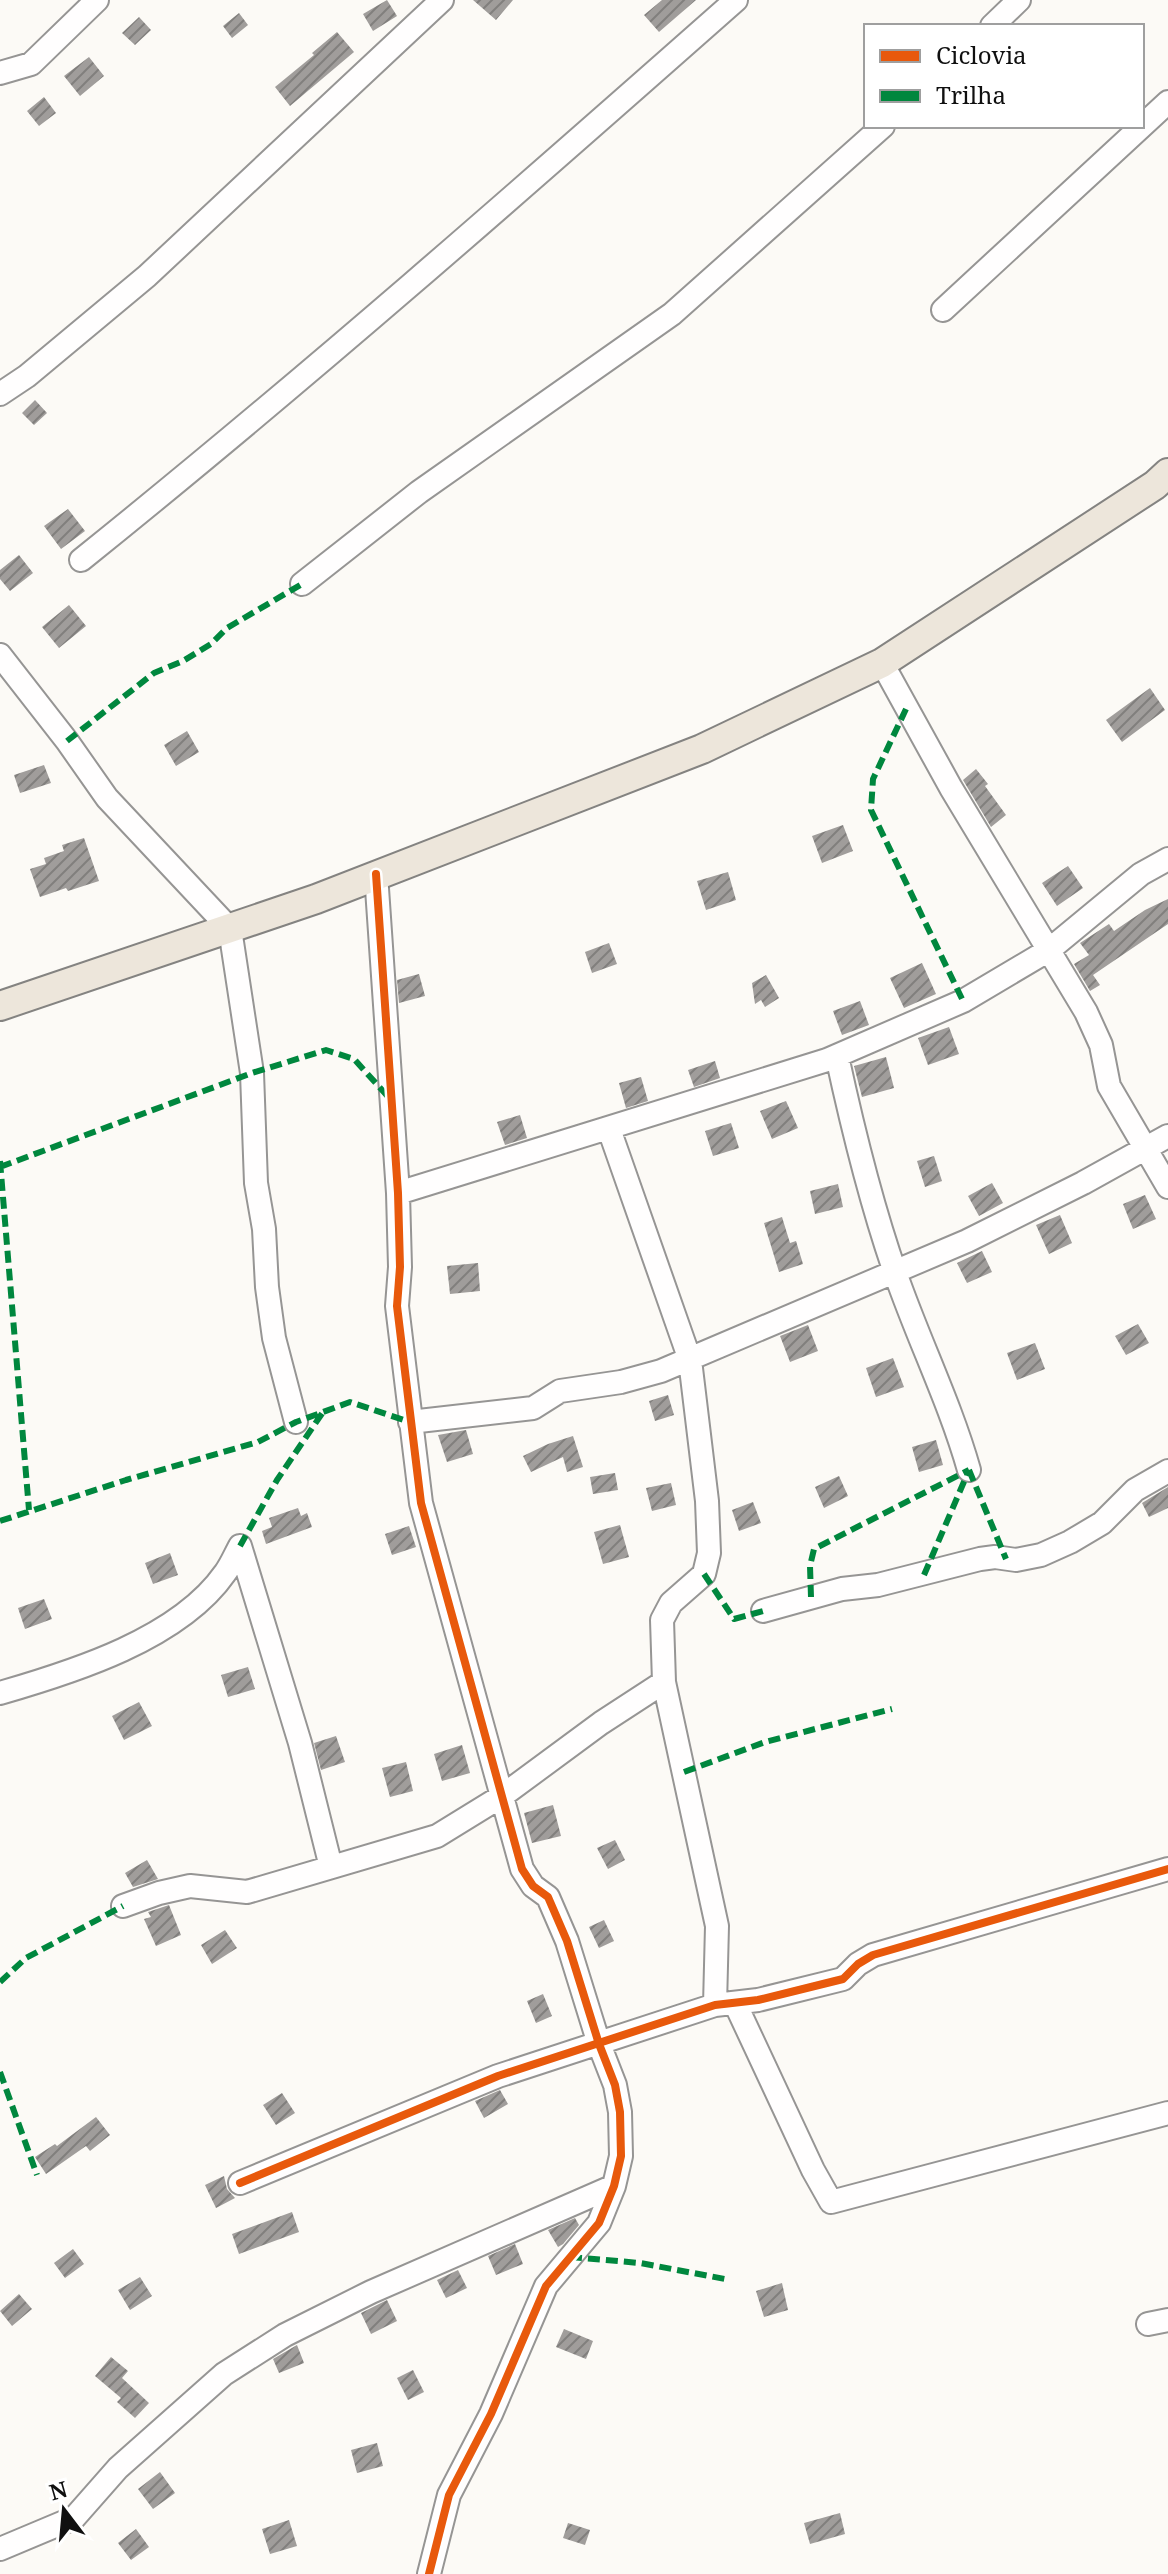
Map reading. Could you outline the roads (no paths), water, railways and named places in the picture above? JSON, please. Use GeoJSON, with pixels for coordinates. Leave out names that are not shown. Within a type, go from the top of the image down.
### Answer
{"type":"FeatureCollection","features":[{"type":"Feature","properties":{"kind":"main road"},"geometry":{"type":"LineString","coordinates":[[0,1006],[316,899],[702,749],[882,663],[1155,485],[1168,473]]}},
{"type":"Feature","properties":{"kind":"street"},"geometry":{"type":"LineString","coordinates":[[0,73],[31,64],[79,14],[97,0]]}},
{"type":"Feature","properties":{"kind":"street"},"geometry":{"type":"LineString","coordinates":[[0,394],[27,376],[147,276],[442,0]]}},
{"type":"Feature","properties":{"kind":"street"},"geometry":{"type":"LineString","coordinates":[[81,560],[231,439],[736,0]]}},
{"type":"Feature","properties":{"kind":"street"},"geometry":{"type":"LineString","coordinates":[[994,24],[1019,0]]}},
{"type":"Feature","properties":{"kind":"street"},"geometry":{"type":"LineString","coordinates":[[1144,124],[1168,102]]}},
{"type":"Feature","properties":{"kind":"street"},"geometry":{"type":"LineString","coordinates":[[302,584],[419,492],[672,314],[881,128]]}},
{"type":"Feature","properties":{"kind":"street"},"geometry":{"type":"LineString","coordinates":[[943,310],[1140,128]]}},
{"type":"Feature","properties":{"kind":"street"},"geometry":{"type":"LineString","coordinates":[[0,655],[107,798],[230,929],[252,1073],[256,1183],[264,1229],[267,1287],[274,1338],[296,1422]]}},
{"type":"Feature","properties":{"kind":"street"},"geometry":{"type":"LineString","coordinates":[[882,663],[944,777],[1086,1012],[1101,1045],[1109,1086],[1168,1187]]}},
{"type":"Feature","properties":{"kind":"street"},"geometry":{"type":"LineString","coordinates":[[398,1193],[837,1056],[963,1001],[1049,950],[1141,874],[1168,859]]}},
{"type":"Feature","properties":{"kind":"street"},"geometry":{"type":"LineString","coordinates":[[376,874],[398,1193],[400,1267],[397,1306],[421,1503],[522,1869],[533,1886],[548,1897],[567,1941],[615,2085],[620,2112],[621,2156],[614,2186],[599,2223],[546,2286],[491,2414],[449,2495],[429,2574]]}},
{"type":"Feature","properties":{"kind":"street"},"geometry":{"type":"LineString","coordinates":[[837,1056],[857,1146],[895,1272],[920,1341],[958,1429],[969,1470]]}},
{"type":"Feature","properties":{"kind":"street"},"geometry":{"type":"LineString","coordinates":[[609,1129],[690,1360],[707,1501],[709,1553],[704,1574],[671,1603],[662,1620],[664,1682],[717,1926],[725,2004],[831,2202],[1168,2113]]}},
{"type":"Feature","properties":{"kind":"street"},"geometry":{"type":"LineString","coordinates":[[410,1422],[533,1408],[560,1391],[621,1382],[690,1360],[967,1241],[1168,1136]]}},
{"type":"Feature","properties":{"kind":"street"},"geometry":{"type":"LineString","coordinates":[[763,1611],[842,1589],[878,1585],[980,1559],[995,1557],[1016,1560],[1041,1555],[1102,1523],[1135,1490],[1168,1471]]}},
{"type":"Feature","properties":{"kind":"street"},"geometry":{"type":"LineString","coordinates":[[0,1693],[63,1675],[135,1644],[171,1623],[225,1574],[240,1546],[300,1743],[331,1867]]}},
{"type":"Feature","properties":{"kind":"street"},"geometry":{"type":"LineString","coordinates":[[123,1906],[190,1886],[247,1892],[437,1836],[502,1796],[601,1723],[664,1682]]}},
{"type":"Feature","properties":{"kind":"street"},"geometry":{"type":"LineString","coordinates":[[240,2183],[498,2076],[725,2004],[809,1989],[843,1979],[873,1955],[1168,1869]]}},
{"type":"Feature","properties":{"kind":"street"},"geometry":{"type":"LineString","coordinates":[[0,2549],[74,2518],[118,2468],[224,2374],[285,2335],[371,2292],[614,2186]]}}]}
